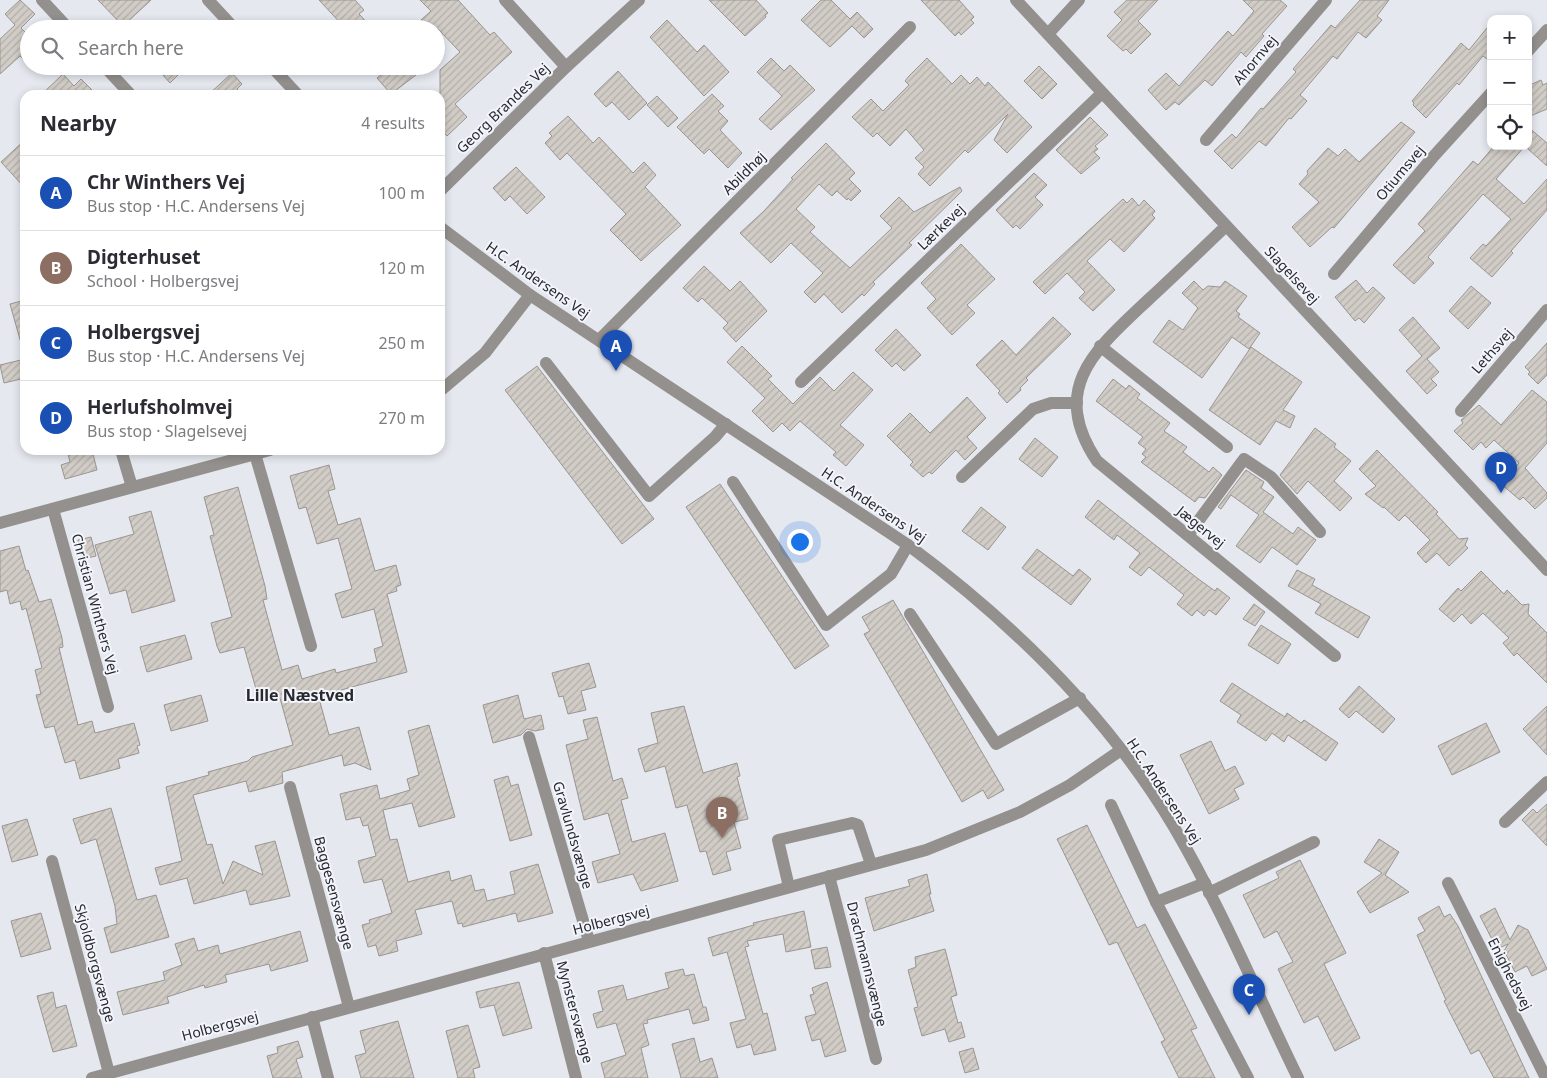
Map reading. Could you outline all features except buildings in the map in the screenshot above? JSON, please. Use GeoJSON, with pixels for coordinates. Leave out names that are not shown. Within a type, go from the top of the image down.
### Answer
{"type":"FeatureCollection","features":[{"type":"Feature","properties":{"kind":"street"},"geometry":{"type":"LineString","coordinates":[[42,0],[61,20]]}},
{"type":"Feature","properties":{"kind":"street"},"geometry":{"type":"LineString","coordinates":[[208,0],[227,20]]}},
{"type":"Feature","properties":{"kind":"street","name":"Georg Brandes Vej"},"geometry":{"type":"LineString","coordinates":[[505,0],[566,67]]}},
{"type":"Feature","properties":{"kind":"street","name":"Georg Brandes Vej"},"geometry":{"type":"LineString","coordinates":[[445,186],[566,67],[639,0]]}},
{"type":"Feature","properties":{"kind":"street","name":"Slagelsevej"},"geometry":{"type":"LineString","coordinates":[[1016,0],[1547,570]]}},
{"type":"Feature","properties":{"kind":"street"},"geometry":{"type":"LineString","coordinates":[[1048,34],[1079,0]]}},
{"type":"Feature","properties":{"kind":"street","name":"Ahornvej"},"geometry":{"type":"LineString","coordinates":[[1206,140],[1326,0]]}},
{"type":"Feature","properties":{"kind":"street","name":"Abildhøj"},"geometry":{"type":"LineString","coordinates":[[599,340],[910,27]]}},
{"type":"Feature","properties":{"kind":"street"},"geometry":{"type":"LineString","coordinates":[[1532,47],[1547,30]]}},
{"type":"Feature","properties":{"kind":"street"},"geometry":{"type":"LineString","coordinates":[[112,75],[126,90]]}},
{"type":"Feature","properties":{"kind":"street"},"geometry":{"type":"LineString","coordinates":[[279,75],[293,90]]}},
{"type":"Feature","properties":{"kind":"street","name":"Lærkevej"},"geometry":{"type":"LineString","coordinates":[[801,382],[1102,93]]}},
{"type":"Feature","properties":{"kind":"street","name":"Otiumsvej"},"geometry":{"type":"LineString","coordinates":[[1334,274],[1433,157],[1487,97]]}},
{"type":"Feature","properties":{"kind":"street","name":"Jægervej"},"geometry":{"type":"LineString","coordinates":[[1226,226],[1100,346],[1080,380],[1077,422],[1085,443],[1097,461],[1336,656]]}},
{"type":"Feature","properties":{"kind":"street","name":"H.C. Andersens Vej"},"geometry":{"type":"LineString","coordinates":[[445,231],[530,295],[908,545],[965,588],[1027,643],[1080,698],[1121,750],[1173,826],[1207,888],[1298,1078]]}},
{"type":"Feature","properties":{"kind":"street"},"geometry":{"type":"LineString","coordinates":[[445,386],[485,353],[530,295]]}},
{"type":"Feature","properties":{"kind":"street","name":"Lethsvej"},"geometry":{"type":"LineString","coordinates":[[1461,411],[1547,310]]}},
{"type":"Feature","properties":{"kind":"street"},"geometry":{"type":"LineString","coordinates":[[1100,346],[1227,447]]}},
{"type":"Feature","properties":{"kind":"street"},"geometry":{"type":"LineString","coordinates":[[546,363],[649,496],[715,437],[726,424]]}},
{"type":"Feature","properties":{"kind":"street"},"geometry":{"type":"LineString","coordinates":[[962,477],[1033,409],[1050,404],[1077,403]]}},
{"type":"Feature","properties":{"kind":"street"},"geometry":{"type":"LineString","coordinates":[[123,455],[132,487]]}},
{"type":"Feature","properties":{"kind":"street"},"geometry":{"type":"LineString","coordinates":[[0,523],[251,455]]}},
{"type":"Feature","properties":{"kind":"street"},"geometry":{"type":"LineString","coordinates":[[255,455],[311,646]]}},
{"type":"Feature","properties":{"kind":"street"},"geometry":{"type":"LineString","coordinates":[[1188,535],[1244,459],[1271,477],[1320,532]]}},
{"type":"Feature","properties":{"kind":"street"},"geometry":{"type":"LineString","coordinates":[[733,482],[826,625],[891,574],[908,545]]}},
{"type":"Feature","properties":{"kind":"street","name":"Christian Winthers Vej"},"geometry":{"type":"LineString","coordinates":[[53,509],[108,707]]}},
{"type":"Feature","properties":{"kind":"street"},"geometry":{"type":"LineString","coordinates":[[910,614],[996,744],[1080,698]]}},
{"type":"Feature","properties":{"kind":"street","name":"Gravlundsvænge"},"geometry":{"type":"LineString","coordinates":[[529,736],[589,941]]}},
{"type":"Feature","properties":{"kind":"street","name":"Holbergsvej"},"geometry":{"type":"LineString","coordinates":[[92,1078],[926,850],[1020,812],[1070,785],[1121,750]]}},
{"type":"Feature","properties":{"kind":"street"},"geometry":{"type":"LineString","coordinates":[[1505,822],[1547,782]]}},
{"type":"Feature","properties":{"kind":"street","name":"Baggesensvænge"},"geometry":{"type":"LineString","coordinates":[[290,787],[349,1007]]}},
{"type":"Feature","properties":{"kind":"street"},"geometry":{"type":"LineString","coordinates":[[1111,805],[1156,902],[1248,1078]]}},
{"type":"Feature","properties":{"kind":"street"},"geometry":{"type":"LineString","coordinates":[[789,887],[778,840],[852,822],[858,825],[872,864]]}},
{"type":"Feature","properties":{"kind":"street"},"geometry":{"type":"LineString","coordinates":[[1156,902],[1207,888],[1314,842]]}},
{"type":"Feature","properties":{"kind":"street","name":"Skjoldborgsvænge"},"geometry":{"type":"LineString","coordinates":[[52,860],[109,1072]]}},
{"type":"Feature","properties":{"kind":"street","name":"Drachmannsvænge"},"geometry":{"type":"LineString","coordinates":[[829,876],[876,1059]]}},
{"type":"Feature","properties":{"kind":"street","name":"Enighedsvej"},"geometry":{"type":"LineString","coordinates":[[1448,883],[1546,1078]]}},
{"type":"Feature","properties":{"kind":"street","name":"Mynstersvænge"},"geometry":{"type":"LineString","coordinates":[[544,954],[576,1078]]}},
{"type":"Feature","properties":{"kind":"street"},"geometry":{"type":"LineString","coordinates":[[312,1017],[328,1078]]}},
{"type":"Feature","properties":{"kind":"place","name":"Chr Winthers Vej"},"geometry":{"type":"Point","coordinates":[616,371]}},
{"type":"Feature","properties":{"kind":"place","name":"Herlufsholmvej"},"geometry":{"type":"Point","coordinates":[1501,493]}},
{"type":"Feature","properties":{"kind":"place","name":"Digterhuset"},"geometry":{"type":"Point","coordinates":[722,838]}},
{"type":"Feature","properties":{"kind":"place","name":"Holbergsvej"},"geometry":{"type":"Point","coordinates":[1249,1015]}},
{"type":"Feature","properties":{"kind":"district","name":"Lille Næstved"},"geometry":{"type":"Point","coordinates":[300,695]}}]}
